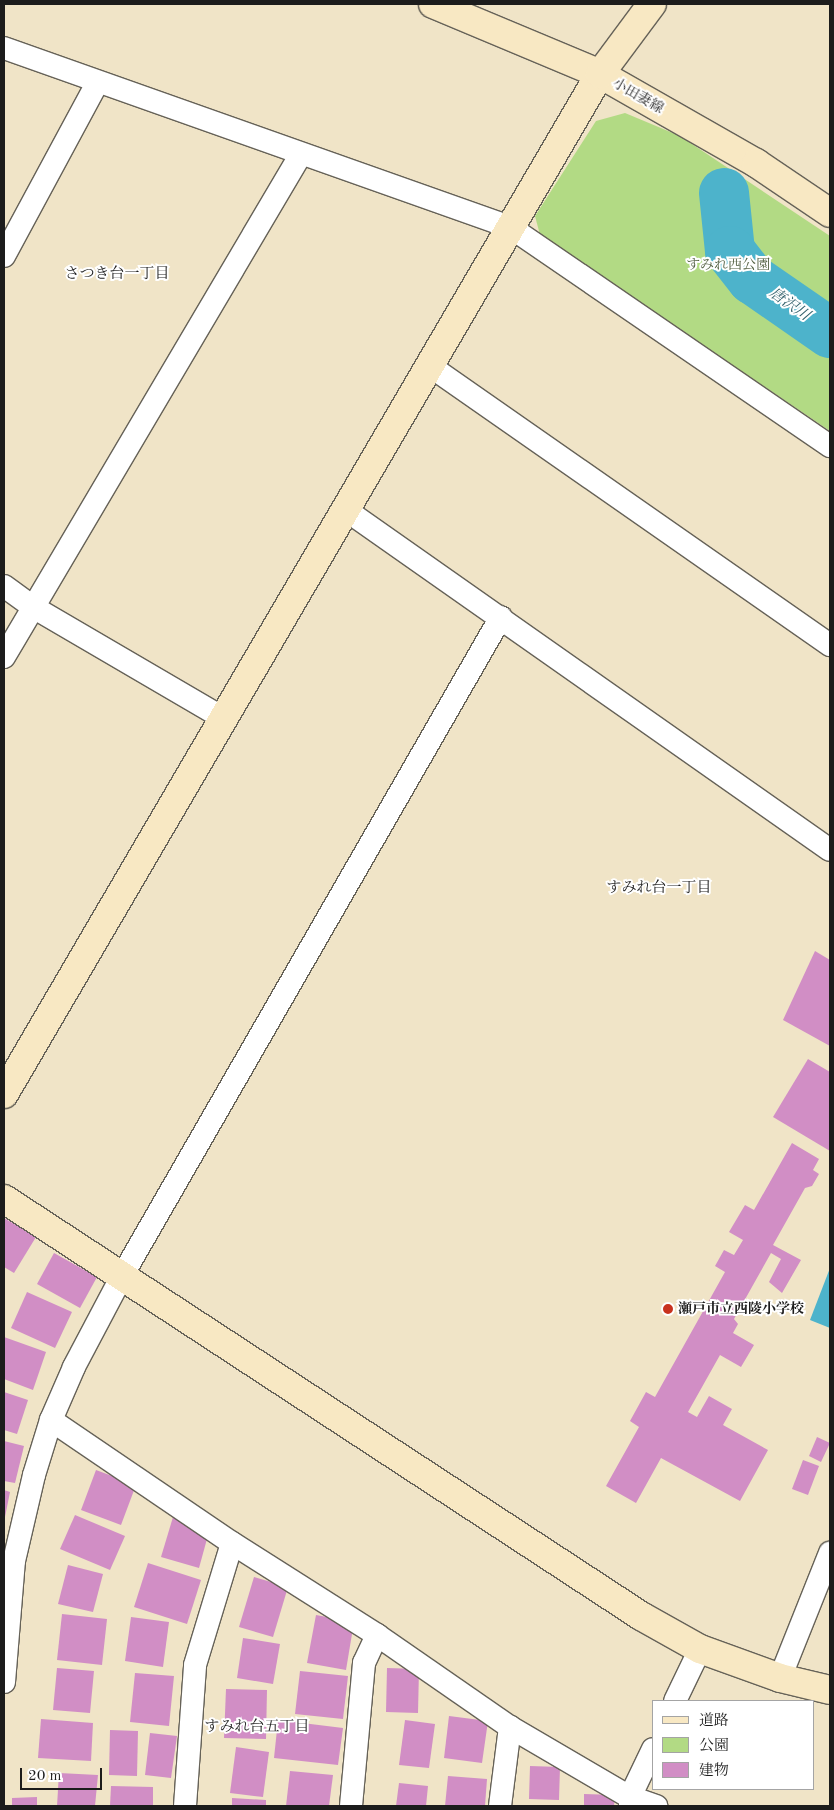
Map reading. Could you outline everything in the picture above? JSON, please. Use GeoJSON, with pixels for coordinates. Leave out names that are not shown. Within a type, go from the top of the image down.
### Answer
{"type":"FeatureCollection","features":[{"type":"Feature","properties":{"kind":"street","name":"小田妻線"},"geometry":{"type":"LineString","coordinates":[[433,4],[600,74],[756,163],[830,213]]}},
{"type":"Feature","properties":{"kind":"street"},"geometry":{"type":"LineString","coordinates":[[4,1094],[600,74],[652,4]]}},
{"type":"Feature","properties":{"kind":"street"},"geometry":{"type":"LineString","coordinates":[[4,48],[98,83],[510,227],[830,446]]}},
{"type":"Feature","properties":{"kind":"street"},"geometry":{"type":"LineString","coordinates":[[4,256],[98,83]]}},
{"type":"Feature","properties":{"kind":"street"},"geometry":{"type":"LineString","coordinates":[[4,657],[301,154]]}},
{"type":"Feature","properties":{"kind":"street"},"geometry":{"type":"LineString","coordinates":[[430,366],[830,645]]}},
{"type":"Feature","properties":{"kind":"street"},"geometry":{"type":"LineString","coordinates":[[346,510],[501,617],[830,850]]}},
{"type":"Feature","properties":{"kind":"street"},"geometry":{"type":"LineString","coordinates":[[4,586],[33,606],[223,718]]}},
{"type":"Feature","properties":{"kind":"street"},"geometry":{"type":"LineString","coordinates":[[4,1682],[14,1561],[34,1475],[51,1420],[74,1367],[122,1276],[501,617]]}},
{"type":"Feature","properties":{"kind":"street"},"geometry":{"type":"LineString","coordinates":[[4,1199],[641,1616],[700,1649],[780,1678],[830,1690]]}},
{"type":"Feature","properties":{"kind":"street"},"geometry":{"type":"LineString","coordinates":[[51,1420],[232,1543],[377,1635],[510,1727],[630,1801],[656,1806]]}},
{"type":"Feature","properties":{"kind":"street"},"geometry":{"type":"LineString","coordinates":[[185,1806],[195,1665],[232,1543]]}},
{"type":"Feature","properties":{"kind":"street"},"geometry":{"type":"LineString","coordinates":[[780,1678],[830,1554]]}},
{"type":"Feature","properties":{"kind":"street"},"geometry":{"type":"LineString","coordinates":[[351,1806],[364,1663],[377,1635]]}},
{"type":"Feature","properties":{"kind":"street"},"geometry":{"type":"LineString","coordinates":[[675,1700],[700,1649]]}},
{"type":"Feature","properties":{"kind":"street"},"geometry":{"type":"LineString","coordinates":[[500,1806],[510,1727]]}},
{"type":"Feature","properties":{"kind":"street"},"geometry":{"type":"LineString","coordinates":[[630,1801],[652,1751]]}},
{"type":"Feature","properties":{"kind":"green space","name":"すみれ西公園"},"geometry":{"type":"Polygon","coordinates":[[[625,113],[680,136],[830,236],[830,431],[540,235],[535,216],[596,121],[625,113]]]}},
{"type":"Feature","properties":{"kind":"water"},"geometry":{"type":"Polygon","coordinates":[[[830,1268],[830,1328],[810,1320],[830,1268]]]}},
{"type":"Feature","properties":{"kind":"building"},"geometry":{"type":"Polygon","coordinates":[[[815,951],[830,960],[830,1046],[783,1020],[815,951]]]}},
{"type":"Feature","properties":{"kind":"building"},"geometry":{"type":"Polygon","coordinates":[[[808,1059],[830,1072],[830,1151],[773,1117],[808,1059]]]}},
{"type":"Feature","properties":{"kind":"building"},"geometry":{"type":"Polygon","coordinates":[[[792,1143],[819,1159],[813,1170],[819,1174],[812,1186],[805,1188],[773,1245],[801,1260],[782,1293],[769,1282],[781,1259],[771,1253],[734,1319],[738,1324],[733,1333],[754,1345],[741,1367],[720,1355],[688,1412],[697,1417],[709,1396],[732,1409],[723,1425],[768,1450],[740,1501],[661,1458],[636,1503],[606,1486],[639,1427],[630,1421],[646,1392],[655,1397],[725,1272],[715,1266],[724,1250],[734,1255],[743,1240],[729,1232],[745,1205],[754,1210],[792,1143]]]}},
{"type":"Feature","properties":{"kind":"building"},"geometry":{"type":"Polygon","coordinates":[[[4,1218],[36,1237],[14,1273],[4,1267],[4,1218]]]}},
{"type":"Feature","properties":{"kind":"building"},"geometry":{"type":"Polygon","coordinates":[[[54,1253],[97,1277],[80,1308],[37,1284],[54,1253]]]}},
{"type":"Feature","properties":{"kind":"building"},"geometry":{"type":"Polygon","coordinates":[[[27,1292],[72,1312],[55,1348],[11,1328],[27,1292]]]}},
{"type":"Feature","properties":{"kind":"building"},"geometry":{"type":"Polygon","coordinates":[[[4,1337],[46,1352],[33,1390],[4,1379],[4,1337]]]}},
{"type":"Feature","properties":{"kind":"building"},"geometry":{"type":"Polygon","coordinates":[[[4,1392],[28,1400],[17,1434],[4,1430],[4,1392]]]}},
{"type":"Feature","properties":{"kind":"building"},"geometry":{"type":"Polygon","coordinates":[[[817,1437],[830,1443],[821,1462],[809,1456],[817,1437]]]}},
{"type":"Feature","properties":{"kind":"building"},"geometry":{"type":"Polygon","coordinates":[[[4,1441],[24,1446],[15,1483],[4,1481],[4,1441]]]}},
{"type":"Feature","properties":{"kind":"building"},"geometry":{"type":"Polygon","coordinates":[[[803,1460],[819,1466],[808,1495],[792,1489],[803,1460]]]}},
{"type":"Feature","properties":{"kind":"building"},"geometry":{"type":"Polygon","coordinates":[[[96,1470],[136,1485],[121,1525],[81,1510],[96,1470]]]}},
{"type":"Feature","properties":{"kind":"building"},"geometry":{"type":"Polygon","coordinates":[[[4,1490],[10,1492],[5,1517],[4,1517],[4,1490]]]}},
{"type":"Feature","properties":{"kind":"building"},"geometry":{"type":"Polygon","coordinates":[[[75,1515],[125,1536],[110,1570],[60,1549],[75,1515]]]}},
{"type":"Feature","properties":{"kind":"building"},"geometry":{"type":"Polygon","coordinates":[[[173,1517],[210,1528],[199,1568],[161,1557],[173,1517]]]}},
{"type":"Feature","properties":{"kind":"building"},"geometry":{"type":"Polygon","coordinates":[[[148,1563],[201,1580],[187,1624],[134,1607],[148,1563]]]}},
{"type":"Feature","properties":{"kind":"building"},"geometry":{"type":"Polygon","coordinates":[[[68,1565],[103,1574],[93,1612],[58,1604],[68,1565]]]}},
{"type":"Feature","properties":{"kind":"building"},"geometry":{"type":"Polygon","coordinates":[[[254,1577],[288,1587],[273,1637],[239,1627],[254,1577]]]}},
{"type":"Feature","properties":{"kind":"building"},"geometry":{"type":"Polygon","coordinates":[[[62,1614],[107,1619],[102,1665],[57,1660],[62,1614]]]}},
{"type":"Feature","properties":{"kind":"building"},"geometry":{"type":"Polygon","coordinates":[[[316,1615],[354,1622],[346,1670],[307,1663],[316,1615]]]}},
{"type":"Feature","properties":{"kind":"building"},"geometry":{"type":"Polygon","coordinates":[[[131,1617],[169,1622],[163,1667],[125,1661],[131,1617]]]}},
{"type":"Feature","properties":{"kind":"building"},"geometry":{"type":"Polygon","coordinates":[[[243,1638],[280,1644],[273,1684],[237,1678],[243,1638]]]}},
{"type":"Feature","properties":{"kind":"building"},"geometry":{"type":"Polygon","coordinates":[[[57,1668],[94,1671],[90,1713],[53,1710],[57,1668]]]}},
{"type":"Feature","properties":{"kind":"building"},"geometry":{"type":"Polygon","coordinates":[[[387,1668],[419,1669],[418,1713],[386,1712],[387,1668]]]}},
{"type":"Feature","properties":{"kind":"building"},"geometry":{"type":"Polygon","coordinates":[[[300,1671],[348,1676],[343,1719],[295,1714],[300,1671]]]}},
{"type":"Feature","properties":{"kind":"building"},"geometry":{"type":"Polygon","coordinates":[[[135,1673],[174,1676],[169,1726],[130,1722],[135,1673]]]}},
{"type":"Feature","properties":{"kind":"building"},"geometry":{"type":"Polygon","coordinates":[[[226,1689],[267,1690],[266,1739],[224,1738],[226,1689]]]}},
{"type":"Feature","properties":{"kind":"building"},"geometry":{"type":"Polygon","coordinates":[[[449,1716],[488,1721],[482,1763],[444,1758],[449,1716]]]}},
{"type":"Feature","properties":{"kind":"building"},"geometry":{"type":"Polygon","coordinates":[[[41,1719],[93,1723],[91,1761],[38,1758],[41,1719]]]}},
{"type":"Feature","properties":{"kind":"building"},"geometry":{"type":"Polygon","coordinates":[[[278,1720],[343,1728],[338,1765],[274,1758],[278,1720]]]}},
{"type":"Feature","properties":{"kind":"building"},"geometry":{"type":"Polygon","coordinates":[[[405,1720],[435,1724],[429,1768],[399,1765],[405,1720]]]}},
{"type":"Feature","properties":{"kind":"building"},"geometry":{"type":"Polygon","coordinates":[[[110,1730],[138,1731],[137,1776],[109,1775],[110,1730]]]}},
{"type":"Feature","properties":{"kind":"building"},"geometry":{"type":"Polygon","coordinates":[[[150,1733],[177,1736],[171,1778],[145,1775],[150,1733]]]}},
{"type":"Feature","properties":{"kind":"building"},"geometry":{"type":"Polygon","coordinates":[[[236,1747],[269,1752],[263,1797],[230,1793],[236,1747]]]}},
{"type":"Feature","properties":{"kind":"building"},"geometry":{"type":"Polygon","coordinates":[[[530,1766],[560,1767],[559,1800],[529,1799],[530,1766]]]}},
{"type":"Feature","properties":{"kind":"building"},"geometry":{"type":"Polygon","coordinates":[[[290,1771],[333,1775],[329,1806],[286,1806],[290,1771]]]}},
{"type":"Feature","properties":{"kind":"building"},"geometry":{"type":"Polygon","coordinates":[[[59,1773],[98,1775],[95,1806],[57,1806],[59,1773]]]}},
{"type":"Feature","properties":{"kind":"building"},"geometry":{"type":"Polygon","coordinates":[[[448,1776],[487,1779],[485,1806],[445,1806],[448,1776]]]}},
{"type":"Feature","properties":{"kind":"building"},"geometry":{"type":"Polygon","coordinates":[[[399,1783],[428,1786],[426,1806],[396,1806],[399,1783]]]}},
{"type":"Feature","properties":{"kind":"building"},"geometry":{"type":"Polygon","coordinates":[[[111,1786],[153,1787],[153,1806],[110,1806],[111,1786]]]}},
{"type":"Feature","properties":{"kind":"building"},"geometry":{"type":"Polygon","coordinates":[[[584,1794],[615,1795],[614,1806],[584,1806],[584,1794]]]}},
{"type":"Feature","properties":{"kind":"building"},"geometry":{"type":"Polygon","coordinates":[[[37,1797],[37,1806],[12,1806],[12,1798],[37,1797]]]}},
{"type":"Feature","properties":{"kind":"building"},"geometry":{"type":"Polygon","coordinates":[[[232,1798],[266,1800],[266,1806],[232,1806],[232,1798]]]}},
{"type":"Feature","properties":{"kind":"waterway","name":"唐沢川"},"geometry":{"type":"LineString","coordinates":[[724,193],[730,251],[752,279],[830,333]]}},
{"type":"Feature","properties":{"kind":"place","name":"瀬戸市立西陵小学校"},"geometry":{"type":"Point","coordinates":[668,1309]}},
{"type":"Feature","properties":{"kind":"district","name":"さつき台一丁目"},"geometry":{"type":"Point","coordinates":[117,275]}},
{"type":"Feature","properties":{"kind":"district","name":"すみれ台一丁目"},"geometry":{"type":"Point","coordinates":[659,889]}},
{"type":"Feature","properties":{"kind":"district","name":"すみれ台五丁目"},"geometry":{"type":"Point","coordinates":[257,1728]}}]}
